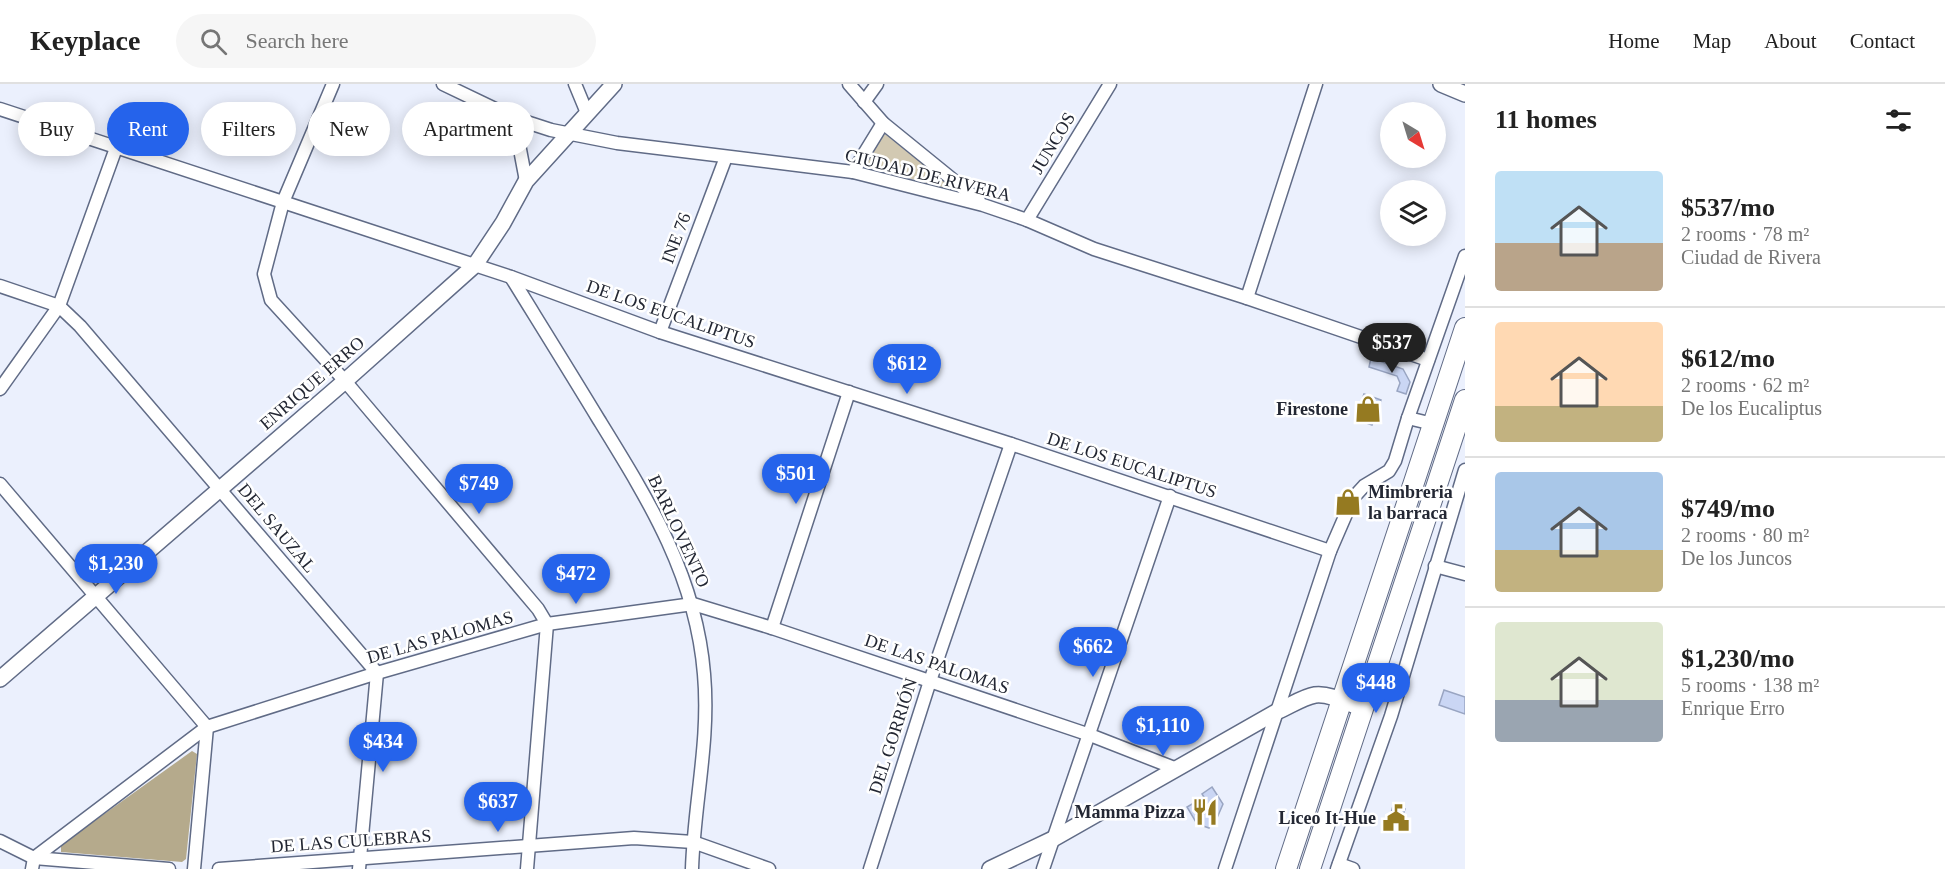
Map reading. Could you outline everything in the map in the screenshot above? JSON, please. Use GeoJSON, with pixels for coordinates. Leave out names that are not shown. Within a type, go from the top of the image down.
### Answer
{"type":"FeatureCollection","features":[{"type":"Feature","properties":{"kind":"main road"},"geometry":{"type":"LineString","coordinates":[[1286,869],[1465,328]]}},
{"type":"Feature","properties":{"kind":"main road"},"geometry":{"type":"LineString","coordinates":[[1310,869],[1465,400]]}},
{"type":"Feature","properties":{"kind":"street"},"geometry":{"type":"LineString","coordinates":[[333,84],[283,202],[264,274],[267,289],[271,300],[345,381],[538,609],[547,624],[527,869]]}},
{"type":"Feature","properties":{"kind":"street","name":"CIUDAD DE RIVERA"},"geometry":{"type":"LineString","coordinates":[[443,84],[481,102]]}},
{"type":"Feature","properties":{"kind":"street"},"geometry":{"type":"LineString","coordinates":[[575,84],[586,113]]}},
{"type":"Feature","properties":{"kind":"street","name":"ENRIQUE ERRO"},"geometry":{"type":"LineString","coordinates":[[0,679],[345,381],[475,265],[503,223],[526,181],[614,84]]}},
{"type":"Feature","properties":{"kind":"street"},"geometry":{"type":"LineString","coordinates":[[849,84],[883,123],[983,205]]}},
{"type":"Feature","properties":{"kind":"street"},"geometry":{"type":"LineString","coordinates":[[864,102],[877,84]]}},
{"type":"Feature","properties":{"kind":"street","name":"JUNCOS"},"geometry":{"type":"LineString","coordinates":[[1027,220],[1110,84]]}},
{"type":"Feature","properties":{"kind":"street"},"geometry":{"type":"LineString","coordinates":[[1247,298],[1316,84]]}},
{"type":"Feature","properties":{"kind":"street"},"geometry":{"type":"LineString","coordinates":[[1441,84],[1465,94]]}},
{"type":"Feature","properties":{"kind":"street","name":"DE LOS EUCALIPTUS"},"geometry":{"type":"LineString","coordinates":[[0,109],[107,145]]}},
{"type":"Feature","properties":{"kind":"street"},"geometry":{"type":"LineString","coordinates":[[853,172],[883,123]]}},
{"type":"Feature","properties":{"kind":"street","name":"CIUDAD DE RIVERA"},"geometry":{"type":"LineString","coordinates":[[534,124],[568,134],[617,143],[853,172],[983,205],[1027,220],[1094,249],[1428,360]]}},
{"type":"Feature","properties":{"kind":"street"},"geometry":{"type":"LineString","coordinates":[[0,389],[59,306],[113,156]]}},
{"type":"Feature","properties":{"kind":"street","name":"DE LOS EUCALIPTUS"},"geometry":{"type":"LineString","coordinates":[[141,156],[511,277],[660,332],[1011,444],[1330,551]]}},
{"type":"Feature","properties":{"kind":"street"},"geometry":{"type":"LineString","coordinates":[[521,156],[526,181]]}},
{"type":"Feature","properties":{"kind":"street","name":"INE 76"},"geometry":{"type":"LineString","coordinates":[[660,332],[726,157]]}},
{"type":"Feature","properties":{"kind":"street"},"geometry":{"type":"LineString","coordinates":[[1225,869],[1330,551],[1353,498],[1364,486],[1389,471],[1395,461],[1465,256]]}},
{"type":"Feature","properties":{"kind":"street","name":"BARLOVENTO"},"geometry":{"type":"LineString","coordinates":[[511,277],[648,499],[680,568],[693,604],[704,674],[705,748],[693,842],[692,869]]}},
{"type":"Feature","properties":{"kind":"street","name":"DEL SAUZAL"},"geometry":{"type":"LineString","coordinates":[[0,286],[59,306],[80,326],[377,673]]}},
{"type":"Feature","properties":{"kind":"street"},"geometry":{"type":"LineString","coordinates":[[772,628],[849,392]]}},
{"type":"Feature","properties":{"kind":"street"},"geometry":{"type":"LineString","coordinates":[[1408,418],[1433,424]]}},
{"type":"Feature","properties":{"kind":"street","name":"DEL GORRIÓN"},"geometry":{"type":"LineString","coordinates":[[870,869],[930,681],[1011,444]]}},
{"type":"Feature","properties":{"kind":"street"},"geometry":{"type":"LineString","coordinates":[[1353,869],[1338,867],[1391,716],[1465,470]]}},
{"type":"Feature","properties":{"kind":"street"},"geometry":{"type":"LineString","coordinates":[[0,484],[207,727],[194,869]]}},
{"type":"Feature","properties":{"kind":"street"},"geometry":{"type":"LineString","coordinates":[[1436,491],[1455,499]]}},
{"type":"Feature","properties":{"kind":"street"},"geometry":{"type":"LineString","coordinates":[[1043,869],[1170,496]]}},
{"type":"Feature","properties":{"kind":"street"},"geometry":{"type":"LineString","coordinates":[[1436,566],[1465,574]]}},
{"type":"Feature","properties":{"kind":"street","name":"DE LAS PALOMAS"},"geometry":{"type":"LineString","coordinates":[[33,864],[207,727],[377,673],[547,624],[693,604],[772,628],[1090,735],[1177,769]]}},
{"type":"Feature","properties":{"kind":"street"},"geometry":{"type":"LineString","coordinates":[[360,863],[377,673]]}},
{"type":"Feature","properties":{"kind":"street"},"geometry":{"type":"LineString","coordinates":[[990,869],[1053,838],[1278,711],[1315,695],[1326,696],[1363,709]]}},
{"type":"Feature","properties":{"kind":"street","name":"DE LAS CULEBRAS"},"geometry":{"type":"LineString","coordinates":[[219,869],[360,863],[634,838],[693,842],[769,869]]}},
{"type":"Feature","properties":{"kind":"street"},"geometry":{"type":"LineString","coordinates":[[0,841],[33,864],[169,869]]}},
{"type":"Feature","properties":{"kind":"shaded area"},"geometry":{"type":"Polygon","coordinates":[[[885,134],[950,185],[950,189],[867,167],[866,161],[885,134]]]}},
{"type":"Feature","properties":{"kind":"shaded area"},"geometry":{"type":"Polygon","coordinates":[[[192,751],[197,754],[186,859],[182,862],[61,852],[61,845],[192,751]]]}},
{"type":"Feature","properties":{"kind":"building"},"geometry":{"type":"Polygon","coordinates":[[[1371,358],[1403,369],[1410,382],[1406,394],[1397,391],[1400,383],[1397,376],[1369,367],[1371,358]]]}},
{"type":"Feature","properties":{"kind":"building","name":"Firestone"},"geometry":{"type":"Polygon","coordinates":[[[1364,394],[1381,400],[1372,425],[1355,419],[1364,394]]]}},
{"type":"Feature","properties":{"kind":"building"},"geometry":{"type":"Polygon","coordinates":[[[1444,690],[1465,697],[1465,714],[1439,705],[1444,690]]]}},
{"type":"Feature","properties":{"kind":"building","name":"Mamma Pizza"},"geometry":{"type":"Polygon","coordinates":[[[1212,787],[1223,804],[1217,818],[1214,816],[1209,828],[1197,824],[1187,807],[1204,797],[1202,794],[1212,787]]]}},
{"type":"Feature","properties":{"kind":"building","name":"Liceo It-Hue"},"geometry":{"type":"Polygon","coordinates":[[[1393,806],[1405,809],[1398,830],[1387,827],[1393,806]]]}},
{"type":"Feature","properties":{"kind":"place","name":"Firestone"},"geometry":{"type":"Point","coordinates":[1368,409]}},
{"type":"Feature","properties":{"kind":"place","name":"Mimbreria la barraca"},"geometry":{"type":"Point","coordinates":[1348,502]}},
{"type":"Feature","properties":{"kind":"place","name":"Mamma Pizza"},"geometry":{"type":"Point","coordinates":[1205,812]}},
{"type":"Feature","properties":{"kind":"place","name":"Liceo It-Hue"},"geometry":{"type":"Point","coordinates":[1396,818]}}]}
